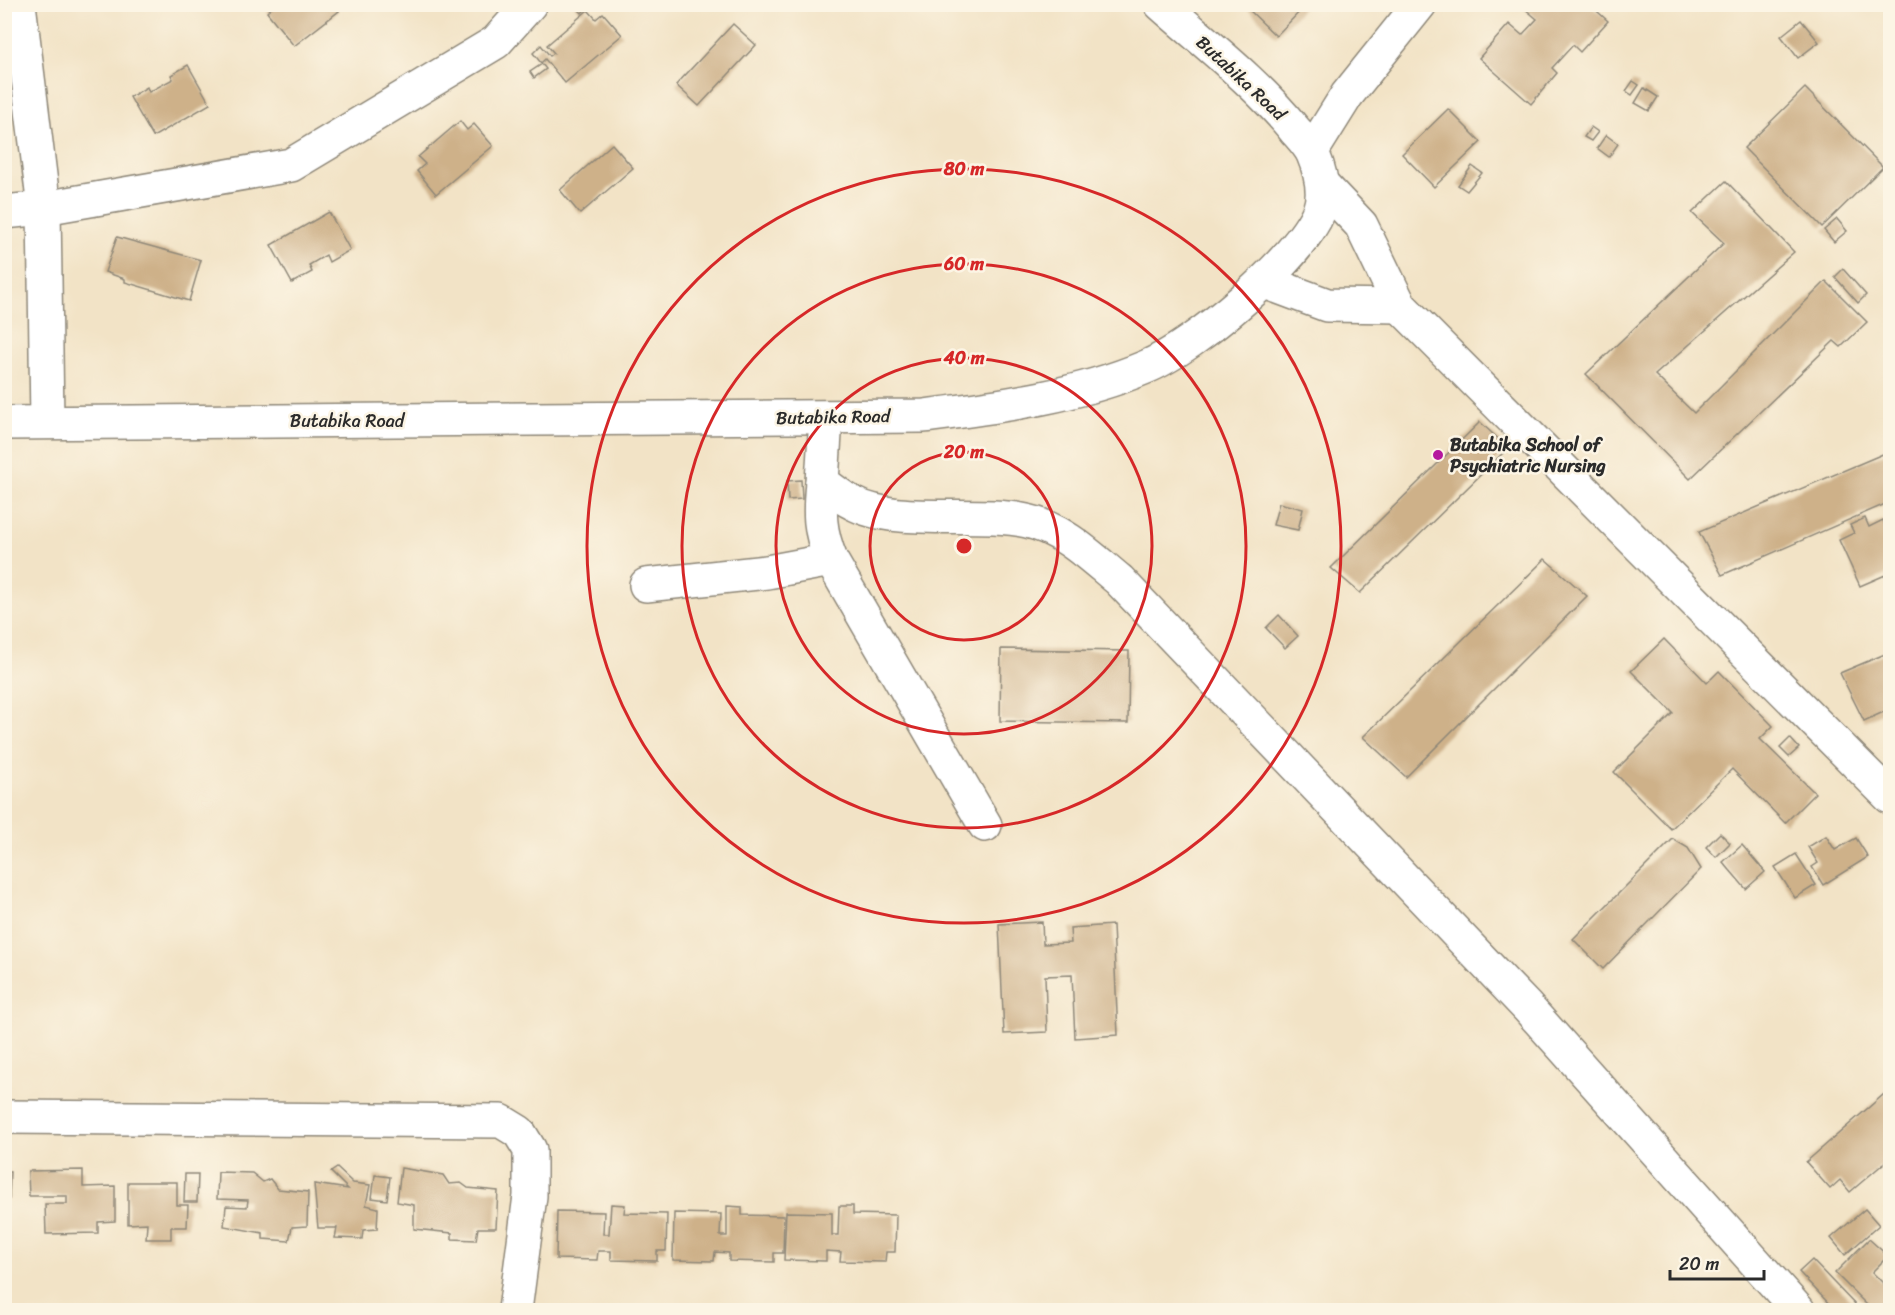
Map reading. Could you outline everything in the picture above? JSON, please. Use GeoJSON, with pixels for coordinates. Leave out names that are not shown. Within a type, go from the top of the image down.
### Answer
{"type":"FeatureCollection","features":[{"type":"Feature","properties":{"kind":"street"},"geometry":{"type":"LineString","coordinates":[[19,4],[44,208],[47,422]]}},
{"type":"Feature","properties":{"kind":"street"},"geometry":{"type":"LineString","coordinates":[[4,212],[44,208],[291,165],[496,42],[530,4]]}},
{"type":"Feature","properties":{"kind":"street","name":"Butabika Road"},"geometry":{"type":"LineString","coordinates":[[4,423],[826,418],[946,413],[1022,404],[1088,387],[1148,367],[1196,336],[1265,282],[1294,249],[1319,211],[1323,185],[1312,151],[1273,104],[1161,4]]}},
{"type":"Feature","properties":{"kind":"street"},"geometry":{"type":"LineString","coordinates":[[1312,151],[1347,95],[1420,4]]}},
{"type":"Feature","properties":{"kind":"street"},"geometry":{"type":"LineString","coordinates":[[1323,185],[1361,225],[1400,306],[1890,797]]}},
{"type":"Feature","properties":{"kind":"street"},"geometry":{"type":"LineString","coordinates":[[1265,282],[1327,305],[1400,306]]}},
{"type":"Feature","properties":{"kind":"street"},"geometry":{"type":"LineString","coordinates":[[826,418],[819,517],[822,537],[831,560],[985,825]]}},
{"type":"Feature","properties":{"kind":"street"},"geometry":{"type":"LineString","coordinates":[[822,483],[853,504],[891,513],[1026,521],[1050,529],[1075,544],[1119,580],[1527,1007],[1798,1311]]}},
{"type":"Feature","properties":{"kind":"street"},"geometry":{"type":"LineString","coordinates":[[646,585],[767,572],[831,560]]}},
{"type":"Feature","properties":{"kind":"street"},"geometry":{"type":"LineString","coordinates":[[4,1117],[501,1121],[519,1132],[530,1150],[530,1196],[515,1311]]}},
{"type":"Feature","properties":{"kind":"building"},"geometry":{"type":"Polygon","coordinates":[[[276,4],[334,4],[339,11],[294,46],[267,12],[276,4]]]}},
{"type":"Feature","properties":{"kind":"building"},"geometry":{"type":"Polygon","coordinates":[[[573,4],[590,4],[582,13],[573,4]]]}},
{"type":"Feature","properties":{"kind":"building"},"geometry":{"type":"Polygon","coordinates":[[[1243,4],[1307,4],[1276,36],[1243,4]]]}},
{"type":"Feature","properties":{"kind":"building"},"geometry":{"type":"Polygon","coordinates":[[[1527,4],[1589,4],[1608,21],[1580,52],[1573,45],[1552,68],[1557,73],[1531,104],[1479,58],[1509,24],[1522,35],[1537,19],[1524,8],[1527,4]]]}},
{"type":"Feature","properties":{"kind":"building"},"geometry":{"type":"Polygon","coordinates":[[[588,10],[596,19],[603,13],[622,35],[565,83],[545,59],[541,63],[533,53],[541,45],[550,56],[554,53],[547,45],[588,10]]]}},
{"type":"Feature","properties":{"kind":"building"},"geometry":{"type":"Polygon","coordinates":[[[1801,20],[1819,42],[1798,58],[1781,36],[1801,20]]]}},
{"type":"Feature","properties":{"kind":"building"},"geometry":{"type":"Polygon","coordinates":[[[733,24],[756,45],[699,106],[676,85],[733,24]]]}},
{"type":"Feature","properties":{"kind":"building"},"geometry":{"type":"Polygon","coordinates":[[[542,64],[546,69],[534,78],[530,72],[542,64]]]}},
{"type":"Feature","properties":{"kind":"building"},"geometry":{"type":"Polygon","coordinates":[[[188,65],[210,104],[153,137],[130,97],[147,87],[149,92],[173,79],[171,75],[188,65]]]}},
{"type":"Feature","properties":{"kind":"building"},"geometry":{"type":"Polygon","coordinates":[[[1633,81],[1639,85],[1632,95],[1626,91],[1633,81]]]}},
{"type":"Feature","properties":{"kind":"building"},"geometry":{"type":"Polygon","coordinates":[[[1644,88],[1658,97],[1649,111],[1635,103],[1644,88]]]}},
{"type":"Feature","properties":{"kind":"building"},"geometry":{"type":"Polygon","coordinates":[[[1805,88],[1883,167],[1822,227],[1744,148],[1805,88]]]}},
{"type":"Feature","properties":{"kind":"building"},"geometry":{"type":"Polygon","coordinates":[[[1448,109],[1481,142],[1434,187],[1402,154],[1448,109]]]}},
{"type":"Feature","properties":{"kind":"building"},"geometry":{"type":"Polygon","coordinates":[[[460,121],[467,130],[474,124],[493,146],[436,194],[417,171],[425,164],[418,157],[460,121]]]}},
{"type":"Feature","properties":{"kind":"building"},"geometry":{"type":"Polygon","coordinates":[[[1591,127],[1598,132],[1591,141],[1584,137],[1591,127]]]}},
{"type":"Feature","properties":{"kind":"building"},"geometry":{"type":"Polygon","coordinates":[[[1606,135],[1618,144],[1609,157],[1597,148],[1606,135]]]}},
{"type":"Feature","properties":{"kind":"building"},"geometry":{"type":"Polygon","coordinates":[[[612,144],[633,168],[580,214],[560,190],[612,144]]]}},
{"type":"Feature","properties":{"kind":"building"},"geometry":{"type":"Polygon","coordinates":[[[1472,166],[1482,173],[1467,191],[1458,185],[1472,166]]]}},
{"type":"Feature","properties":{"kind":"building"},"geometry":{"type":"Polygon","coordinates":[[[1726,181],[1794,252],[1655,375],[1694,413],[1826,281],[1867,322],[1841,347],[1834,341],[1690,479],[1586,374],[1724,243],[1692,213],[1726,181]]]}},
{"type":"Feature","properties":{"kind":"building"},"geometry":{"type":"Polygon","coordinates":[[[329,212],[350,250],[329,262],[326,255],[309,265],[312,272],[292,283],[271,245],[329,212]]]}},
{"type":"Feature","properties":{"kind":"building"},"geometry":{"type":"Polygon","coordinates":[[[1837,219],[1847,231],[1834,242],[1824,230],[1837,219]]]}},
{"type":"Feature","properties":{"kind":"building"},"geometry":{"type":"Polygon","coordinates":[[[117,237],[201,260],[189,301],[125,282],[125,279],[105,272],[117,237]]]}},
{"type":"Feature","properties":{"kind":"building"},"geometry":{"type":"Polygon","coordinates":[[[1843,269],[1866,295],[1858,303],[1835,277],[1843,269]]]}},
{"type":"Feature","properties":{"kind":"building"},"geometry":{"type":"Polygon","coordinates":[[[1480,422],[1508,448],[1360,593],[1331,568],[1480,422]]]}},
{"type":"Feature","properties":{"kind":"building"},"geometry":{"type":"Polygon","coordinates":[[[1890,451],[1890,502],[1722,575],[1699,532],[1890,451]]]}},
{"type":"Feature","properties":{"kind":"building"},"geometry":{"type":"Polygon","coordinates":[[[801,480],[802,499],[788,500],[787,481],[801,480]]]}},
{"type":"Feature","properties":{"kind":"building"},"geometry":{"type":"Polygon","coordinates":[[[1279,503],[1303,509],[1298,530],[1273,525],[1279,503]]]}},
{"type":"Feature","properties":{"kind":"building"},"geometry":{"type":"Polygon","coordinates":[[[1865,518],[1869,527],[1883,520],[1890,537],[1890,573],[1860,586],[1839,540],[1854,533],[1850,525],[1865,518]]]}},
{"type":"Feature","properties":{"kind":"building"},"geometry":{"type":"Polygon","coordinates":[[[1545,559],[1587,596],[1406,777],[1363,737],[1545,559]]]}},
{"type":"Feature","properties":{"kind":"building"},"geometry":{"type":"Polygon","coordinates":[[[1279,615],[1298,636],[1285,648],[1266,628],[1279,615]]]}},
{"type":"Feature","properties":{"kind":"building"},"geometry":{"type":"Polygon","coordinates":[[[1664,639],[1707,683],[1719,671],[1773,726],[1760,739],[1815,793],[1785,823],[1732,769],[1671,829],[1614,772],[1673,713],[1631,671],[1664,639]]]}},
{"type":"Feature","properties":{"kind":"building"},"geometry":{"type":"Polygon","coordinates":[[[1001,649],[1129,651],[1128,723],[1000,721],[1001,649]]]}},
{"type":"Feature","properties":{"kind":"building"},"geometry":{"type":"Polygon","coordinates":[[[1890,652],[1890,709],[1864,721],[1840,673],[1890,652]]]}},
{"type":"Feature","properties":{"kind":"building"},"geometry":{"type":"Polygon","coordinates":[[[1790,738],[1799,748],[1789,757],[1780,748],[1790,738]]]}},
{"type":"Feature","properties":{"kind":"building"},"geometry":{"type":"Polygon","coordinates":[[[1720,833],[1730,843],[1716,857],[1706,847],[1720,833]]]}},
{"type":"Feature","properties":{"kind":"building"},"geometry":{"type":"Polygon","coordinates":[[[1826,836],[1835,850],[1856,838],[1868,857],[1823,885],[1812,867],[1818,863],[1808,847],[1826,836]]]}},
{"type":"Feature","properties":{"kind":"building"},"geometry":{"type":"Polygon","coordinates":[[[1673,839],[1688,848],[1701,869],[1603,969],[1573,939],[1673,839]]]}},
{"type":"Feature","properties":{"kind":"building"},"geometry":{"type":"Polygon","coordinates":[[[1742,845],[1765,872],[1746,889],[1723,862],[1742,845]]]}},
{"type":"Feature","properties":{"kind":"building"},"geometry":{"type":"Polygon","coordinates":[[[1796,854],[1816,885],[1795,898],[1775,867],[1796,854]]]}},
{"type":"Feature","properties":{"kind":"building"},"geometry":{"type":"Polygon","coordinates":[[[1042,922],[1043,944],[1071,943],[1070,928],[1113,925],[1118,1035],[1075,1038],[1072,975],[1045,976],[1047,1032],[1004,1034],[999,924],[1042,922]]]}},
{"type":"Feature","properties":{"kind":"building"},"geometry":{"type":"Polygon","coordinates":[[[1890,1089],[1890,1158],[1850,1192],[1840,1180],[1830,1189],[1806,1162],[1890,1089]]]}},
{"type":"Feature","properties":{"kind":"building"},"geometry":{"type":"Polygon","coordinates":[[[337,1168],[353,1183],[370,1185],[366,1205],[378,1208],[377,1229],[363,1230],[362,1239],[335,1238],[337,1228],[318,1228],[314,1184],[348,1189],[331,1172],[337,1168]]]}},
{"type":"Feature","properties":{"kind":"building"},"geometry":{"type":"Polygon","coordinates":[[[401,1168],[443,1175],[449,1184],[461,1183],[468,1188],[498,1191],[496,1228],[478,1228],[476,1240],[452,1239],[452,1233],[414,1229],[414,1205],[397,1202],[401,1168]]]}},
{"type":"Feature","properties":{"kind":"building"},"geometry":{"type":"Polygon","coordinates":[[[83,1170],[83,1187],[115,1186],[115,1221],[98,1222],[98,1233],[46,1234],[45,1204],[67,1204],[67,1196],[29,1196],[28,1171],[83,1170]]]}},
{"type":"Feature","properties":{"kind":"building"},"geometry":{"type":"Polygon","coordinates":[[[4,1172],[10,1172],[9,1199],[4,1199],[4,1172]]]}},
{"type":"Feature","properties":{"kind":"building"},"geometry":{"type":"Polygon","coordinates":[[[218,1172],[252,1173],[263,1182],[270,1179],[278,1189],[308,1192],[307,1226],[292,1227],[289,1241],[263,1239],[263,1233],[224,1226],[226,1206],[247,1207],[248,1200],[217,1199],[218,1172]]]}},
{"type":"Feature","properties":{"kind":"building"},"geometry":{"type":"Polygon","coordinates":[[[185,1174],[198,1174],[197,1202],[184,1202],[185,1174]]]}},
{"type":"Feature","properties":{"kind":"building"},"geometry":{"type":"Polygon","coordinates":[[[375,1175],[390,1177],[387,1200],[372,1198],[375,1175]]]}},
{"type":"Feature","properties":{"kind":"building"},"geometry":{"type":"Polygon","coordinates":[[[128,1182],[177,1182],[177,1205],[188,1205],[187,1227],[171,1227],[171,1239],[146,1239],[147,1223],[128,1224],[128,1182]]]}},
{"type":"Feature","properties":{"kind":"building"},"geometry":{"type":"Polygon","coordinates":[[[611,1204],[625,1205],[624,1213],[667,1214],[666,1251],[657,1251],[657,1261],[611,1260],[611,1251],[598,1251],[597,1260],[556,1259],[557,1211],[604,1212],[603,1234],[609,1234],[611,1204]]]}},
{"type":"Feature","properties":{"kind":"building"},"geometry":{"type":"Polygon","coordinates":[[[727,1206],[742,1207],[742,1215],[784,1216],[783,1253],[774,1253],[774,1262],[729,1261],[729,1253],[715,1252],[714,1261],[673,1260],[674,1213],[721,1214],[720,1236],[727,1236],[727,1206]]]}},
{"type":"Feature","properties":{"kind":"building"},"geometry":{"type":"Polygon","coordinates":[[[839,1206],[853,1206],[853,1214],[896,1215],[895,1252],[886,1252],[885,1262],[840,1261],[841,1252],[826,1251],[826,1261],[784,1260],[786,1212],[832,1213],[832,1235],[838,1235],[839,1206]]]}},
{"type":"Feature","properties":{"kind":"building"},"geometry":{"type":"Polygon","coordinates":[[[1865,1209],[1879,1225],[1845,1255],[1831,1238],[1865,1209]]]}},
{"type":"Feature","properties":{"kind":"building"},"geometry":{"type":"Polygon","coordinates":[[[1869,1239],[1888,1256],[1872,1272],[1885,1285],[1890,1280],[1890,1310],[1872,1310],[1835,1273],[1869,1239]]]}},
{"type":"Feature","properties":{"kind":"building"},"geometry":{"type":"Polygon","coordinates":[[[1812,1260],[1860,1310],[1835,1310],[1799,1272],[1812,1260]]]}},
{"type":"Feature","properties":{"kind":"place","name":"Butabika School of Psychiatric Nursing"},"geometry":{"type":"Point","coordinates":[1438,455]}}]}
